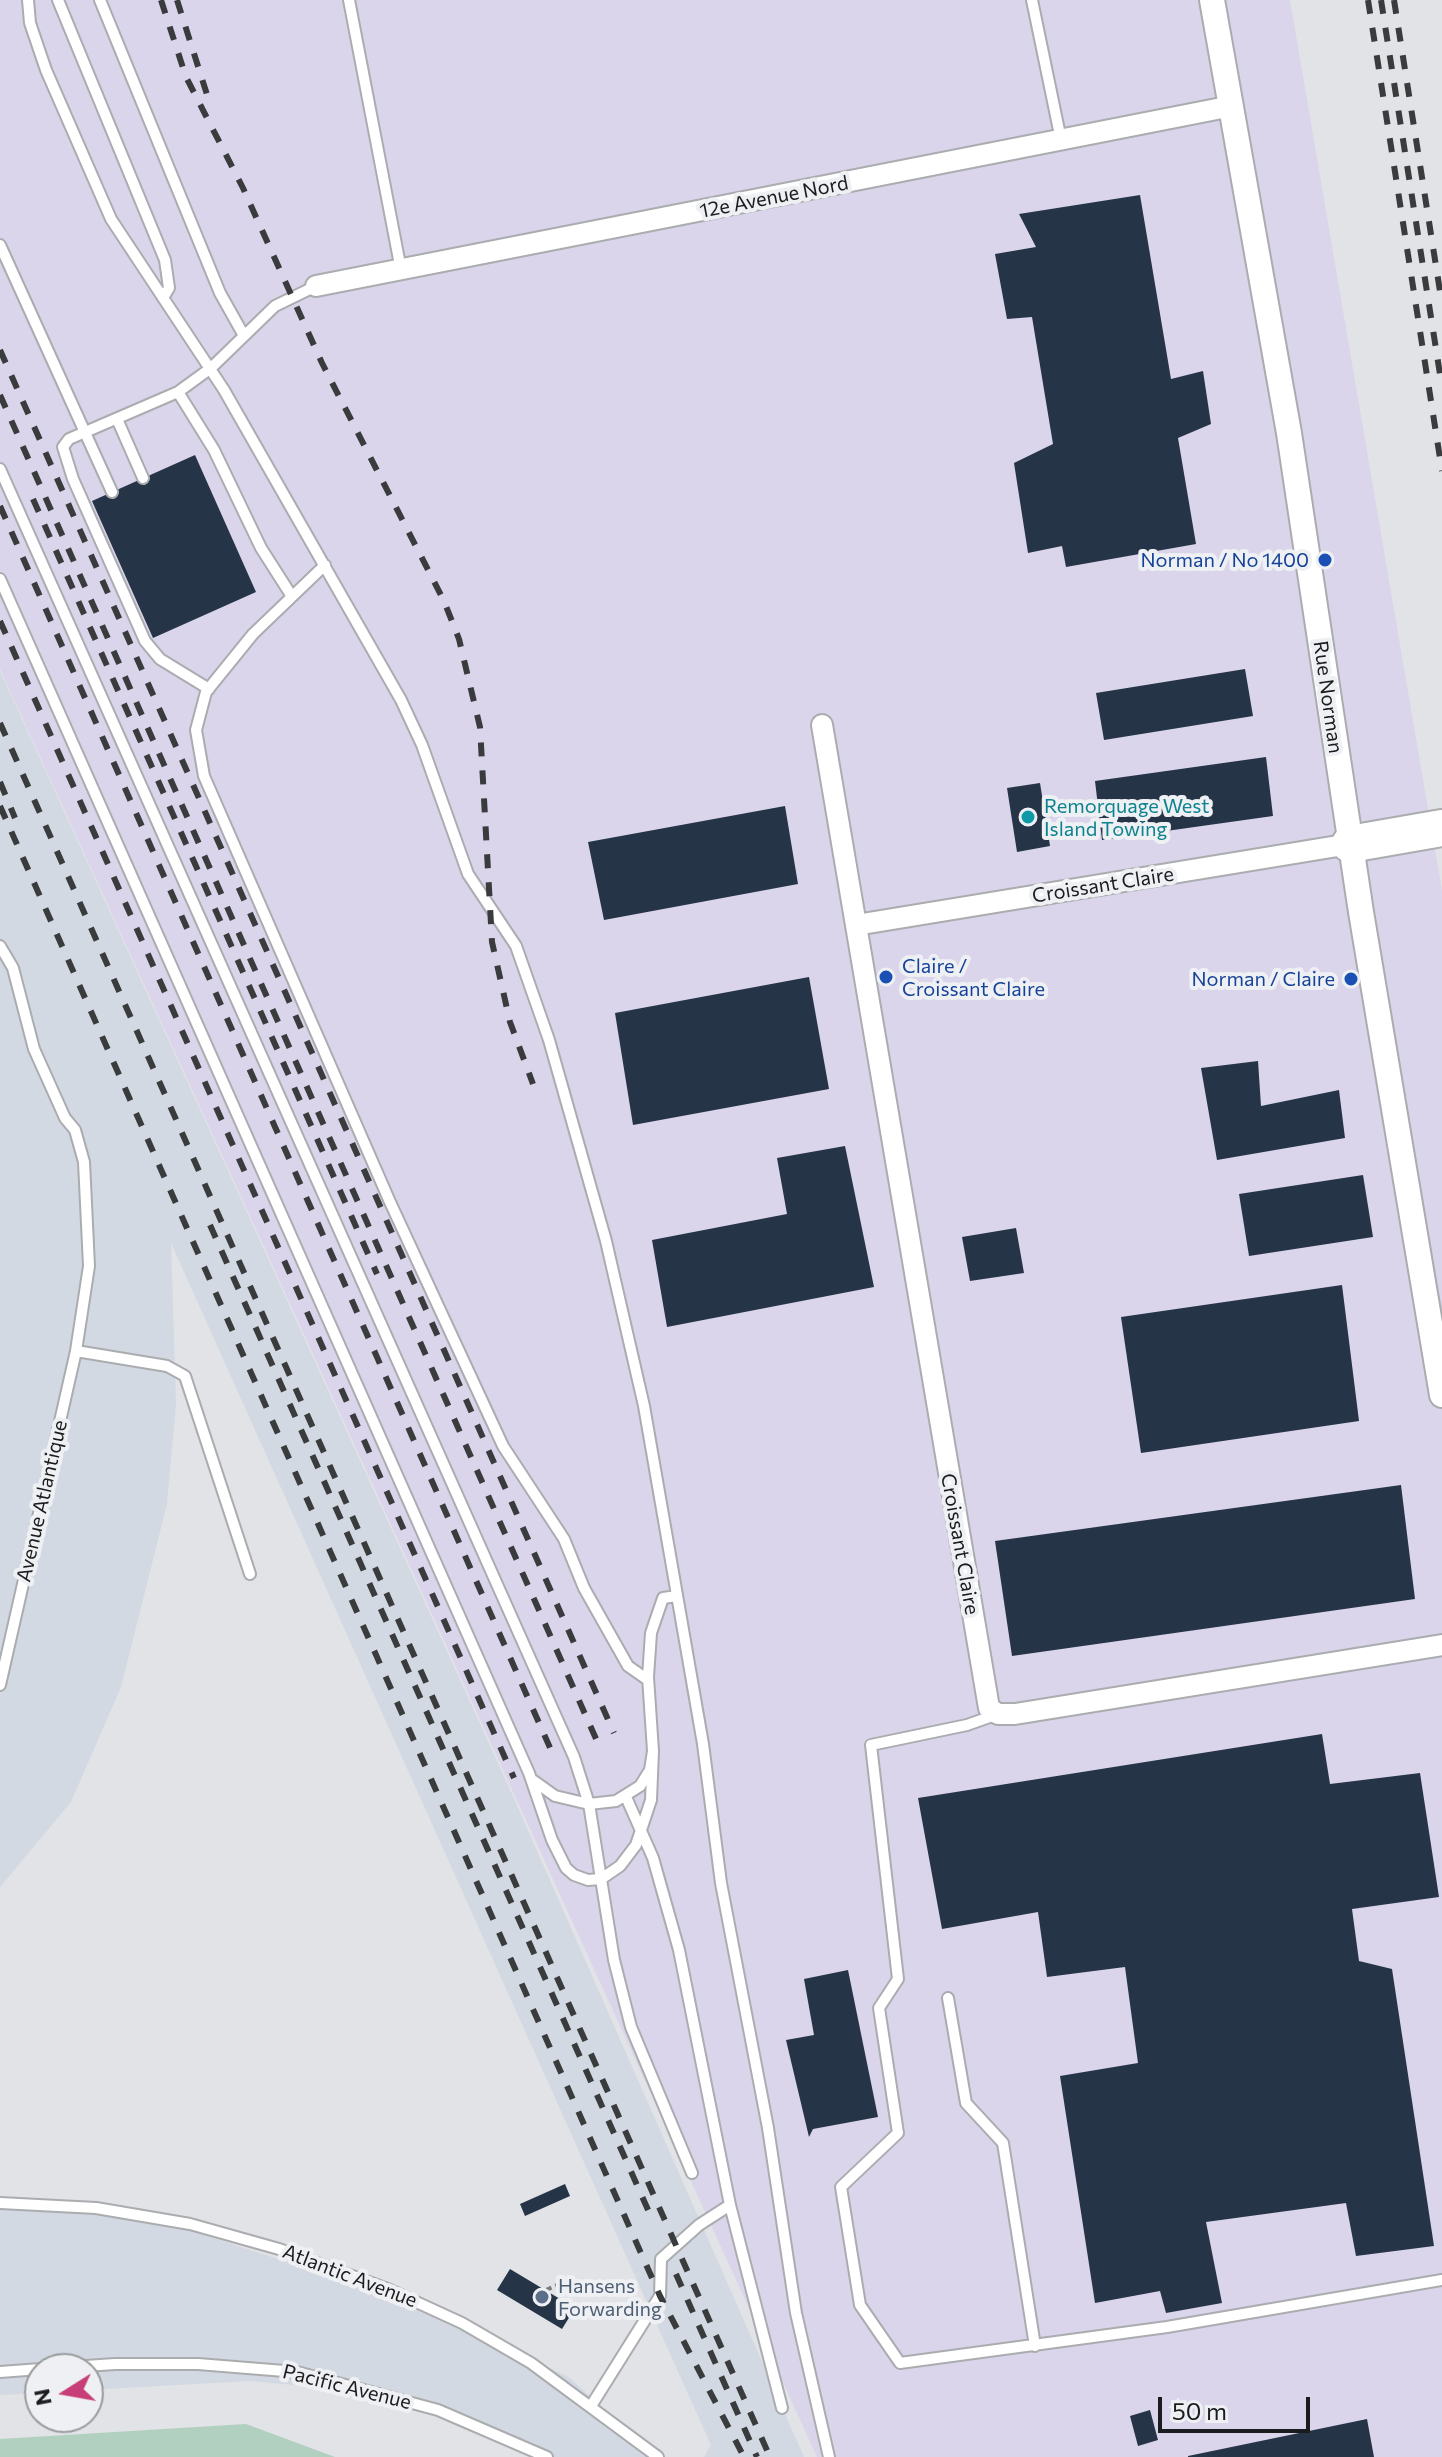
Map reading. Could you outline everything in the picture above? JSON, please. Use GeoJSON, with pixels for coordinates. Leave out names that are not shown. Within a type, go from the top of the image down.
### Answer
{"type":"FeatureCollection","features":[{"type":"Feature","properties":{"kind":"highway"},"geometry":{"type":"LineString","coordinates":[[1350,844],[1435,829]]}},
{"type":"Feature","properties":{"kind":"street","name":"Rue Norman"},"geometry":{"type":"LineString","coordinates":[[1212,0],[1289,433],[1350,844],[1442,1395]]}},
{"type":"Feature","properties":{"kind":"street","name":"12e Avenue Nord"},"geometry":{"type":"LineString","coordinates":[[316,286],[1232,106]]}},
{"type":"Feature","properties":{"kind":"street","name":"Croissant Claire"},"geometry":{"type":"LineString","coordinates":[[822,725],[984,1690],[989,1708],[998,1714]]}},
{"type":"Feature","properties":{"kind":"street","name":"Croissant Claire"},"geometry":{"type":"LineString","coordinates":[[856,925],[1350,844]]}},
{"type":"Feature","properties":{"kind":"street"},"geometry":{"type":"LineString","coordinates":[[998,1714],[1015,1714],[1442,1645]]}},
{"type":"Feature","properties":{"kind":"lane"},"geometry":{"type":"LineString","coordinates":[[28,0],[30,23],[46,70],[111,219],[211,368],[401,700],[422,745],[468,874],[504,924],[528,977],[575,1125],[606,1241],[644,1406],[703,1744],[721,1883],[768,2128],[796,2313],[829,2457]]}},
{"type":"Feature","properties":{"kind":"lane"},"geometry":{"type":"LineString","coordinates":[[58,0],[165,260],[169,288],[163,298]]}},
{"type":"Feature","properties":{"kind":"lane"},"geometry":{"type":"LineString","coordinates":[[100,0],[220,293],[243,334]]}},
{"type":"Feature","properties":{"kind":"lane"},"geometry":{"type":"LineString","coordinates":[[349,0],[401,270]]}},
{"type":"Feature","properties":{"kind":"lane"},"geometry":{"type":"LineString","coordinates":[[1032,0],[1061,140]]}},
{"type":"Feature","properties":{"kind":"lane"},"geometry":{"type":"LineString","coordinates":[[0,245],[112,492]]}},
{"type":"Feature","properties":{"kind":"lane"},"geometry":{"type":"LineString","coordinates":[[209,689],[160,659],[145,641],[65,458],[65,443],[178,392],[211,368],[275,306],[316,286]]}},
{"type":"Feature","properties":{"kind":"lane"},"geometry":{"type":"LineString","coordinates":[[178,392],[214,450],[261,548],[291,595]]}},
{"type":"Feature","properties":{"kind":"lane"},"geometry":{"type":"LineString","coordinates":[[117,419],[143,478]]}},
{"type":"Feature","properties":{"kind":"lane"},"geometry":{"type":"LineString","coordinates":[[0,469],[574,1757],[589,1804],[617,1974],[634,2040],[692,2173]]}},
{"type":"Feature","properties":{"kind":"lane"},"geometry":{"type":"LineString","coordinates":[[325,565],[235,653],[209,689],[196,730],[204,776],[378,1174],[512,1464],[564,1539],[584,1588],[628,1666],[648,1680]]}},
{"type":"Feature","properties":{"kind":"lane"},"geometry":{"type":"LineString","coordinates":[[0,579],[529,1773],[552,1840],[566,1868],[582,1879],[601,1879],[620,1866],[643,1831],[654,1783],[649,1647],[663,1598],[677,1596]]}},
{"type":"Feature","properties":{"kind":"lane","name":"Avenue Atlantique"},"geometry":{"type":"LineString","coordinates":[[0,946],[13,968],[34,1049],[53,1094],[75,1130],[84,1162],[89,1266],[76,1351],[0,1685]]}},
{"type":"Feature","properties":{"kind":"lane"},"geometry":{"type":"LineString","coordinates":[[76,1351],[167,1366],[189,1381],[250,1574]]}},
{"type":"Feature","properties":{"kind":"lane"},"geometry":{"type":"LineString","coordinates":[[998,1714],[967,1725],[871,1745],[898,1979],[879,2008],[898,2133],[841,2187],[860,2305],[900,2363],[1035,2346],[1442,2280]]}},
{"type":"Feature","properties":{"kind":"lane"},"geometry":{"type":"LineString","coordinates":[[529,1773],[537,1784],[555,1796],[589,1804],[626,1797],[647,1778],[653,1751]]}},
{"type":"Feature","properties":{"kind":"lane"},"geometry":{"type":"LineString","coordinates":[[626,1797],[643,1831],[679,1950],[730,2205],[782,2408]]}},
{"type":"Feature","properties":{"kind":"lane"},"geometry":{"type":"LineString","coordinates":[[948,1998],[966,2103],[1003,2143],[1035,2346]]}},
{"type":"Feature","properties":{"kind":"lane","name":"Atlantic Avenue"},"geometry":{"type":"LineString","coordinates":[[0,2203],[142,2214],[234,2235],[292,2253],[426,2305],[531,2363],[658,2457]]}},
{"type":"Feature","properties":{"kind":"lane"},"geometry":{"type":"LineString","coordinates":[[591,2406],[660,2296],[661,2259],[699,2225],[730,2205]]}},
{"type":"Feature","properties":{"kind":"lane","name":"Pacific Avenue"},"geometry":{"type":"LineString","coordinates":[[104,2365],[198,2364],[297,2372],[438,2410],[547,2457]]}},
{"type":"Feature","properties":{"kind":"lane","name":"Pacific Avenue"},"geometry":{"type":"LineString","coordinates":[[0,2372],[24,2370]]}},
{"type":"Feature","properties":{"kind":"path"},"geometry":{"type":"LineString","coordinates":[[546,2290],[573,2278]]}},
{"type":"Feature","properties":{"kind":"shaded area"},"geometry":{"type":"Polygon","coordinates":[[[0,0],[1290,0],[1442,891],[1442,2457],[817,2457],[0,669],[0,0]]]}},
{"type":"Feature","properties":{"kind":"shaded area"},"geometry":{"type":"Polygon","coordinates":[[[0,671],[508,1785],[804,2457],[704,2457],[711,2445],[171,1243],[176,1404],[167,1504],[121,1687],[71,1802],[0,1887],[0,671]]]}},
{"type":"Feature","properties":{"kind":"shaded area"},"geometry":{"type":"Polygon","coordinates":[[[0,2200],[169,2224],[425,2306],[570,2378],[656,2457],[551,2457],[540,2447],[414,2396],[249,2381],[104,2389],[104,2353],[24,2353],[24,2394],[0,2395],[0,2200]]]}},
{"type":"Feature","properties":{"kind":"green space"},"geometry":{"type":"Polygon","coordinates":[[[246,2424],[335,2457],[0,2457],[0,2439],[246,2424]]]}},
{"type":"Feature","properties":{"kind":"building"},"geometry":{"type":"Polygon","coordinates":[[[1140,195],[1171,379],[1203,371],[1211,424],[1178,438],[1196,544],[1066,567],[1062,546],[1028,553],[1014,463],[1053,444],[1032,317],[1007,319],[995,254],[1036,247],[1019,214],[1140,195]]]}},
{"type":"Feature","properties":{"kind":"building"},"geometry":{"type":"Polygon","coordinates":[[[195,455],[256,592],[153,638],[92,501],[195,455]]]}},
{"type":"Feature","properties":{"kind":"building"},"geometry":{"type":"Polygon","coordinates":[[[1245,669],[1253,716],[1104,740],[1096,693],[1245,669]]]}},
{"type":"Feature","properties":{"kind":"building"},"geometry":{"type":"Polygon","coordinates":[[[1266,757],[1273,816],[1102,840],[1095,781],[1266,757]]]}},
{"type":"Feature","properties":{"kind":"building","name":"Remorquage West Island Towing"},"geometry":{"type":"Polygon","coordinates":[[[1040,783],[1050,846],[1017,852],[1007,788],[1040,783]]]}},
{"type":"Feature","properties":{"kind":"building"},"geometry":{"type":"Polygon","coordinates":[[[785,806],[798,884],[604,920],[588,842],[785,806]]]}},
{"type":"Feature","properties":{"kind":"building"},"geometry":{"type":"Polygon","coordinates":[[[809,977],[829,1089],[633,1125],[615,1013],[809,977]]]}},
{"type":"Feature","properties":{"kind":"building"},"geometry":{"type":"Polygon","coordinates":[[[1258,1061],[1261,1106],[1339,1090],[1345,1138],[1217,1160],[1201,1068],[1258,1061]]]}},
{"type":"Feature","properties":{"kind":"building"},"geometry":{"type":"Polygon","coordinates":[[[845,1146],[874,1287],[667,1327],[652,1240],[787,1214],[777,1158],[845,1146]]]}},
{"type":"Feature","properties":{"kind":"building"},"geometry":{"type":"Polygon","coordinates":[[[1363,1175],[1373,1237],[1249,1256],[1239,1194],[1363,1175]]]}},
{"type":"Feature","properties":{"kind":"building"},"geometry":{"type":"Polygon","coordinates":[[[1016,1228],[1024,1273],[970,1281],[962,1237],[1016,1228]]]}},
{"type":"Feature","properties":{"kind":"building"},"geometry":{"type":"Polygon","coordinates":[[[1342,1285],[1359,1421],[1141,1453],[1121,1317],[1342,1285]]]}},
{"type":"Feature","properties":{"kind":"building"},"geometry":{"type":"Polygon","coordinates":[[[1401,1485],[1415,1599],[1012,1656],[995,1541],[1401,1485]]]}},
{"type":"Feature","properties":{"kind":"building"},"geometry":{"type":"Polygon","coordinates":[[[1322,1734],[1330,1784],[1420,1773],[1439,1897],[1352,1909],[1359,1961],[1392,1969],[1434,2246],[1356,2256],[1346,2203],[1206,2222],[1222,2303],[1166,2313],[1160,2291],[1095,2303],[1060,2076],[1138,2063],[1125,1967],[1047,1977],[1038,1912],[942,1929],[918,1798],[1322,1734]]]}},
{"type":"Feature","properties":{"kind":"building"},"geometry":{"type":"Polygon","coordinates":[[[848,1970],[878,2117],[813,2129],[809,2137],[786,2040],[814,2035],[804,1979],[848,1970]]]}},
{"type":"Feature","properties":{"kind":"building"},"geometry":{"type":"Polygon","coordinates":[[[565,2184],[570,2196],[525,2216],[520,2204],[565,2184]]]}},
{"type":"Feature","properties":{"kind":"building"},"geometry":{"type":"Polygon","coordinates":[[[510,2269],[575,2308],[562,2329],[497,2290],[510,2269]]]}},
{"type":"Feature","properties":{"kind":"building"},"geometry":{"type":"Polygon","coordinates":[[[1150,2410],[1158,2440],[1138,2446],[1130,2416],[1150,2410]]]}},
{"type":"Feature","properties":{"kind":"building"},"geometry":{"type":"Polygon","coordinates":[[[1367,2419],[1374,2457],[1188,2457],[1188,2456],[1367,2419]]]}},
{"type":"Feature","properties":{"kind":"railway"},"geometry":{"type":"LineString","coordinates":[[161,0],[186,77],[243,188],[322,363],[444,601],[459,639],[480,727],[492,942],[510,1022],[533,1084]]}},
{"type":"Feature","properties":{"kind":"railway"},"geometry":{"type":"LineString","coordinates":[[177,0],[210,104]]}},
{"type":"Feature","properties":{"kind":"railway"},"geometry":{"type":"LineString","coordinates":[[1368,0],[1442,471]]}},
{"type":"Feature","properties":{"kind":"railway"},"geometry":{"type":"LineString","coordinates":[[1381,0],[1442,387]]}},
{"type":"Feature","properties":{"kind":"railway"},"geometry":{"type":"LineString","coordinates":[[1394,0],[1442,304]]}},
{"type":"Feature","properties":{"kind":"railway"},"geometry":{"type":"LineString","coordinates":[[0,350],[614,1733]]}},
{"type":"Feature","properties":{"kind":"railway"},"geometry":{"type":"LineString","coordinates":[[0,395],[597,1741]]}},
{"type":"Feature","properties":{"kind":"railway"},"geometry":{"type":"LineString","coordinates":[[33,499],[377,1274]]}},
{"type":"Feature","properties":{"kind":"railway"},"geometry":{"type":"LineString","coordinates":[[0,506],[555,1759]]}},
{"type":"Feature","properties":{"kind":"railway"},"geometry":{"type":"LineString","coordinates":[[0,621],[514,1778]]}},
{"type":"Feature","properties":{"kind":"railway"},"geometry":{"type":"LineString","coordinates":[[0,723],[770,2457]]}},
{"type":"Feature","properties":{"kind":"railway"},"geometry":{"type":"LineString","coordinates":[[0,782],[15,818]]}},
{"type":"Feature","properties":{"kind":"railway"},"geometry":{"type":"LineString","coordinates":[[0,806],[660,2296],[744,2457]]}},
{"type":"Feature","properties":{"kind":"railway"},"geometry":{"type":"LineString","coordinates":[[210,1225],[649,2212]]}},
{"type":"Feature","properties":{"kind":"railway"},"geometry":{"type":"LineString","coordinates":[[676,2274],[757,2457]]}},
{"type":"Feature","properties":{"kind":"place","name":"Norman / No 1400"},"geometry":{"type":"Point","coordinates":[1325,560]}},
{"type":"Feature","properties":{"kind":"place","name":"Remorquage West Island Towing"},"geometry":{"type":"Point","coordinates":[1028,817]}},
{"type":"Feature","properties":{"kind":"place","name":"Claire / Croissant Claire"},"geometry":{"type":"Point","coordinates":[886,977]}},
{"type":"Feature","properties":{"kind":"place","name":"Norman / Claire"},"geometry":{"type":"Point","coordinates":[1351,979]}},
{"type":"Feature","properties":{"kind":"place","name":"Hansens Forwarding"},"geometry":{"type":"Point","coordinates":[542,2297]}}]}
